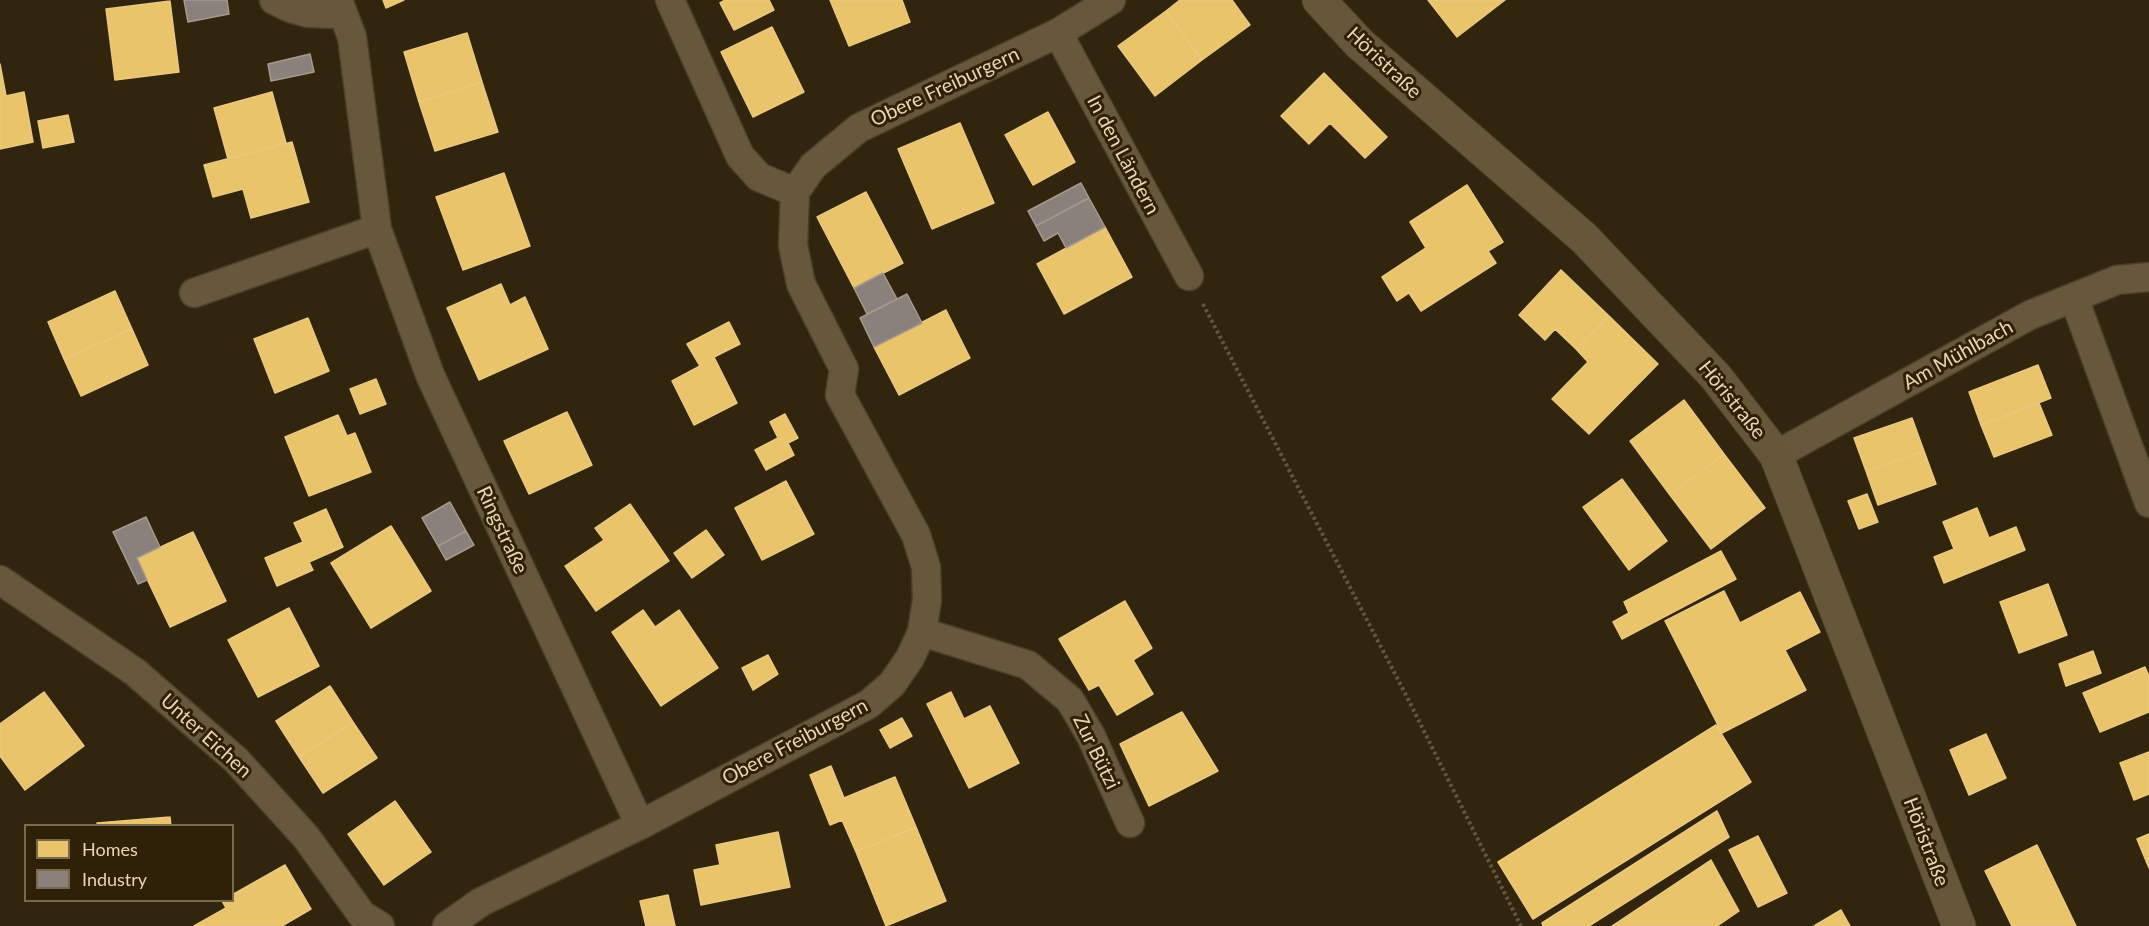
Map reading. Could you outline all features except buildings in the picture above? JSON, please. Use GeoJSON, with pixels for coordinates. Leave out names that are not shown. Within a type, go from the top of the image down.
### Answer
{"type":"FeatureCollection","features":[{"type":"Feature","properties":{"kind":"main road","name":"Höristraße"},"geometry":{"type":"LineString","coordinates":[[1319,0],[1360,44],[1584,238],[1716,377],[1776,455],[1959,926]]}},
{"type":"Feature","properties":{"kind":"street","name":"Ringstraße"},"geometry":{"type":"LineString","coordinates":[[274,0],[308,13],[340,7],[352,37],[377,229],[430,375],[640,825]]}},
{"type":"Feature","properties":{"kind":"street"},"geometry":{"type":"LineString","coordinates":[[670,0],[740,156],[759,177],[795,192]]}},
{"type":"Feature","properties":{"kind":"street","name":"Obere Freiburgern"},"geometry":{"type":"LineString","coordinates":[[447,926],[481,902],[640,825],[869,704],[892,684],[910,657],[922,632],[927,600],[926,567],[916,535],[840,395],[844,369],[801,284],[793,245],[795,192],[813,166],[859,128],[1058,33],[1111,0]]}},
{"type":"Feature","properties":{"kind":"street","name":"In den Ländern"},"geometry":{"type":"LineString","coordinates":[[1058,33],[1189,276]]}},
{"type":"Feature","properties":{"kind":"street"},"geometry":{"type":"LineString","coordinates":[[194,293],[377,229]]}},
{"type":"Feature","properties":{"kind":"street","name":"Am Mühlbach"},"geometry":{"type":"LineString","coordinates":[[1776,455],[2030,315],[2117,280],[2149,278]]}},
{"type":"Feature","properties":{"kind":"street"},"geometry":{"type":"LineString","coordinates":[[2074,298],[2149,503]]}},
{"type":"Feature","properties":{"kind":"street","name":"Unter Eichen"},"geometry":{"type":"LineString","coordinates":[[0,580],[135,672],[236,760],[306,837],[362,915],[380,926]]}},
{"type":"Feature","properties":{"kind":"street","name":"Zur Bützi"},"geometry":{"type":"LineString","coordinates":[[922,632],[1028,665],[1070,700],[1091,736],[1130,823]]}},
{"type":"Feature","properties":{"kind":"path"},"geometry":{"type":"LineString","coordinates":[[1189,276],[1402,688],[1521,926]]}}]}
